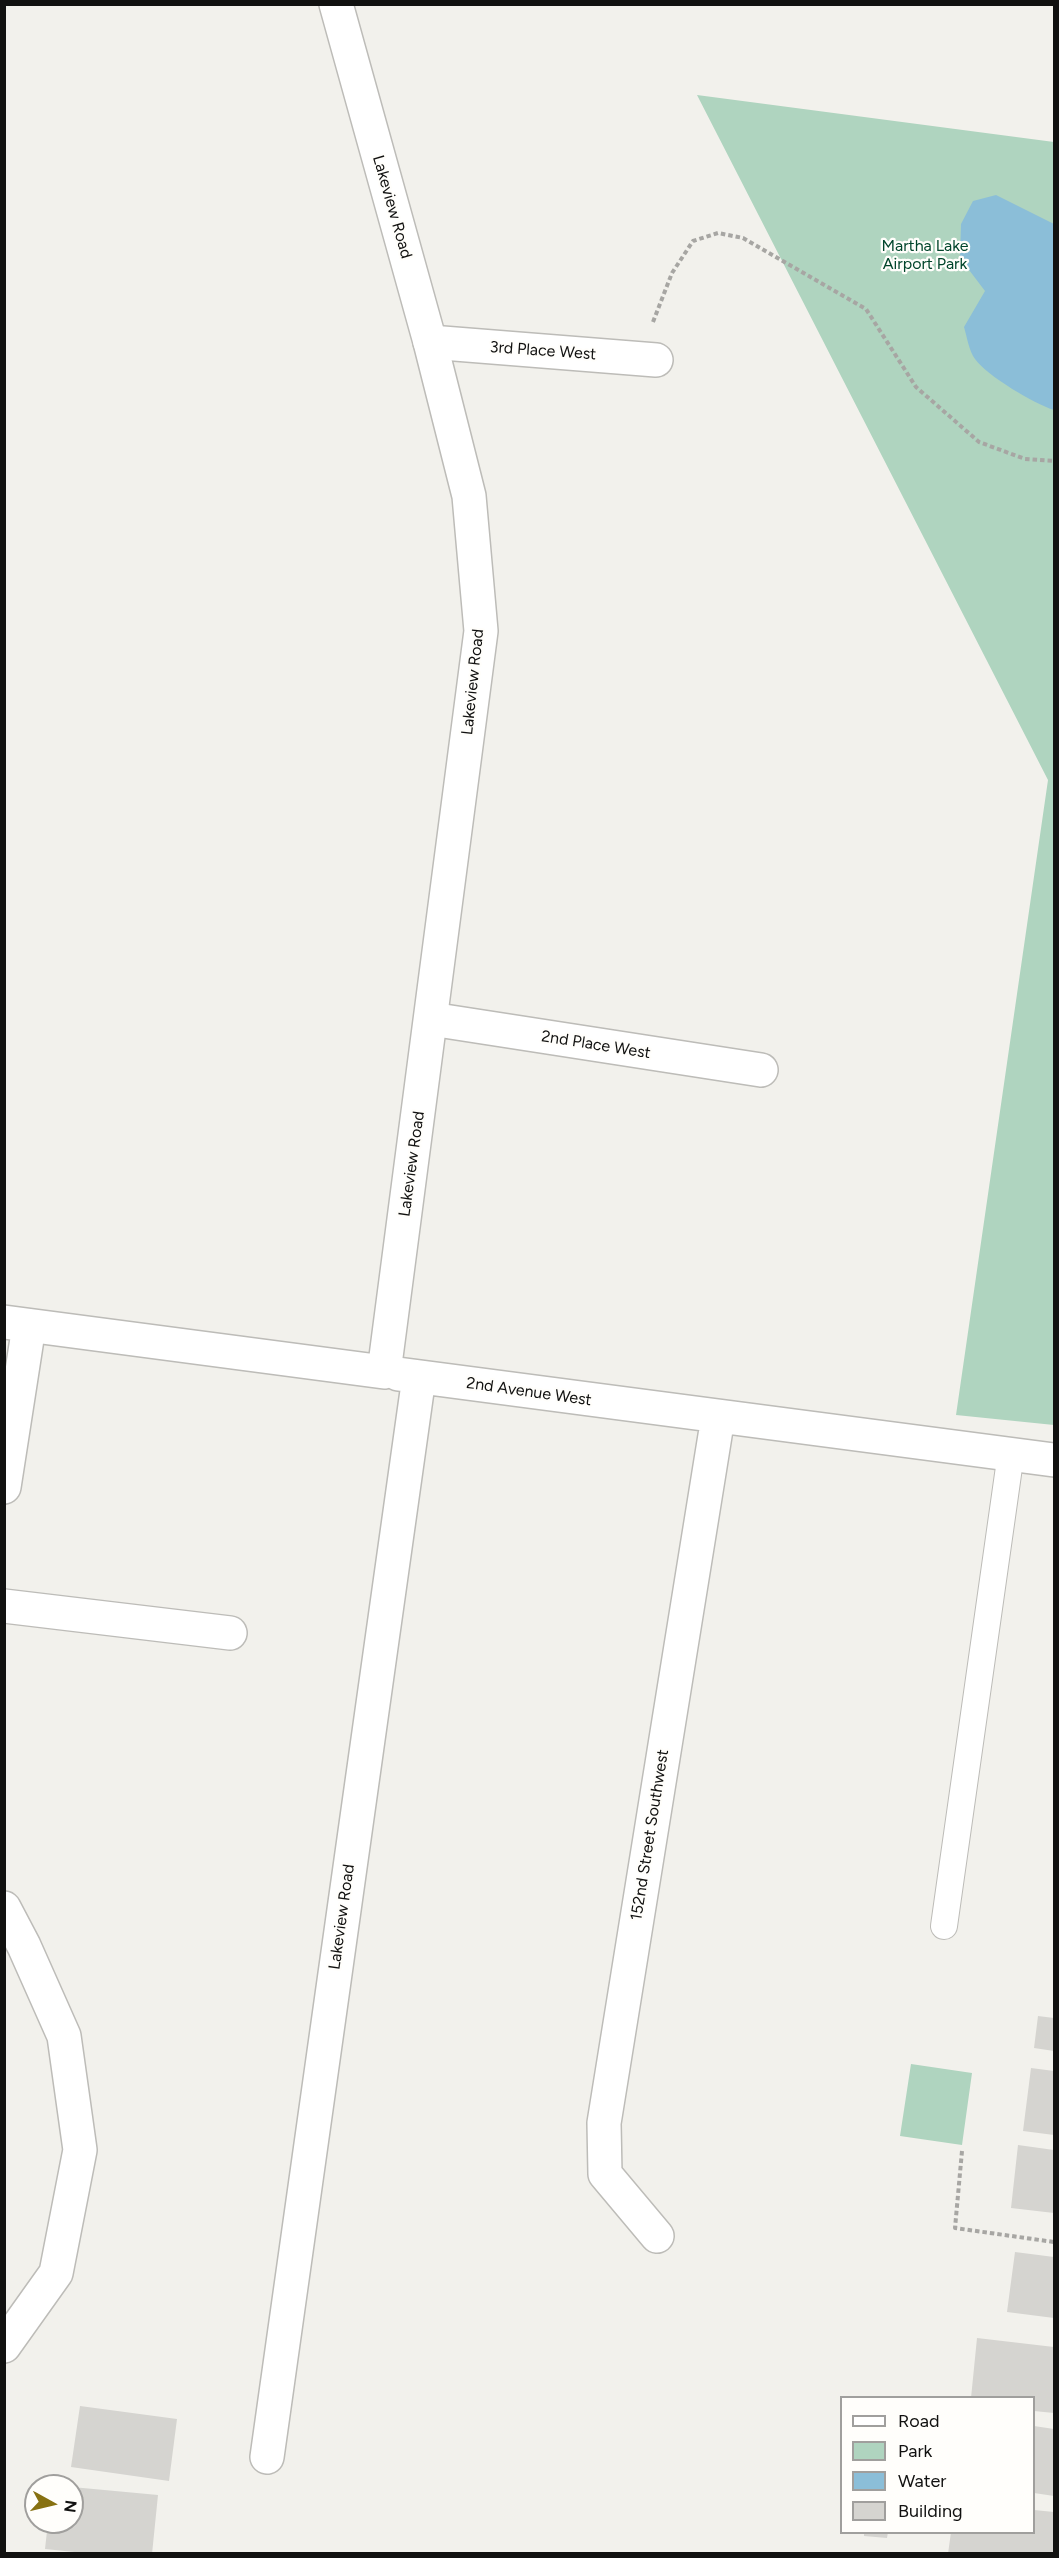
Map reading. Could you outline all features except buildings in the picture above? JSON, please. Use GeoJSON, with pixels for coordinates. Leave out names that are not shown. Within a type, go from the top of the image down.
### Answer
{"type":"FeatureCollection","features":[{"type":"Feature","properties":{"kind":"street","name":"Lakeview Road"},"geometry":{"type":"LineString","coordinates":[[336,4],[469,496],[481,631],[384,1372]]}},
{"type":"Feature","properties":{"kind":"street","name":"3rd Place West"},"geometry":{"type":"LineString","coordinates":[[429,342],[652,359]]}},
{"type":"Feature","properties":{"kind":"street","name":"2nd Place West"},"geometry":{"type":"LineString","coordinates":[[431,1019],[761,1070]]}},
{"type":"Feature","properties":{"kind":"street","name":"2nd Avenue West"},"geometry":{"type":"LineString","coordinates":[[17,1324],[1054,1460]]}},
{"type":"Feature","properties":{"kind":"street"},"geometry":{"type":"LineString","coordinates":[[4,1487],[17,1324]]}},
{"type":"Feature","properties":{"kind":"street","name":"Lakeview Road"},"geometry":{"type":"LineString","coordinates":[[267,2457],[418,1377]]}},
{"type":"Feature","properties":{"kind":"street","name":"152nd Street Southwest"},"geometry":{"type":"LineString","coordinates":[[657,2236],[605,2174],[604,2123],[718,1417]]}},
{"type":"Feature","properties":{"kind":"street"},"geometry":{"type":"LineString","coordinates":[[4,1606],[230,1633]]}},
{"type":"Feature","properties":{"kind":"street"},"geometry":{"type":"LineString","coordinates":[[4,1908],[24,1946],[64,2036],[80,2150],[56,2273],[4,2346]]}},
{"type":"Feature","properties":{"kind":"lane"},"geometry":{"type":"LineString","coordinates":[[944,1926],[1011,1453]]}},
{"type":"Feature","properties":{"kind":"path"},"geometry":{"type":"LineString","coordinates":[[652,359],[654,317],[672,273],[693,241],[718,233],[743,238],[866,309],[916,387],[979,442],[1025,459],[1054,461]]}},
{"type":"Feature","properties":{"kind":"path"},"geometry":{"type":"LineString","coordinates":[[963,2151],[955,2228],[1054,2242]]}},
{"type":"Feature","properties":{"kind":"green space","name":"Martha Lake Airport Park"},"geometry":{"type":"Polygon","coordinates":[[[697,95],[1054,142],[1054,1425],[956,1415],[1048,780],[697,95]]]}},
{"type":"Feature","properties":{"kind":"green space"},"geometry":{"type":"Polygon","coordinates":[[[911,2064],[972,2073],[962,2145],[900,2136],[911,2064]]]}},
{"type":"Feature","properties":{"kind":"water"},"geometry":{"type":"Polygon","coordinates":[[[996,195],[1054,224],[1054,410],[1024,396],[1000,381],[981,366],[968,344],[964,327],[985,291],[960,258],[961,224],[973,201],[996,195]]]}}]}
